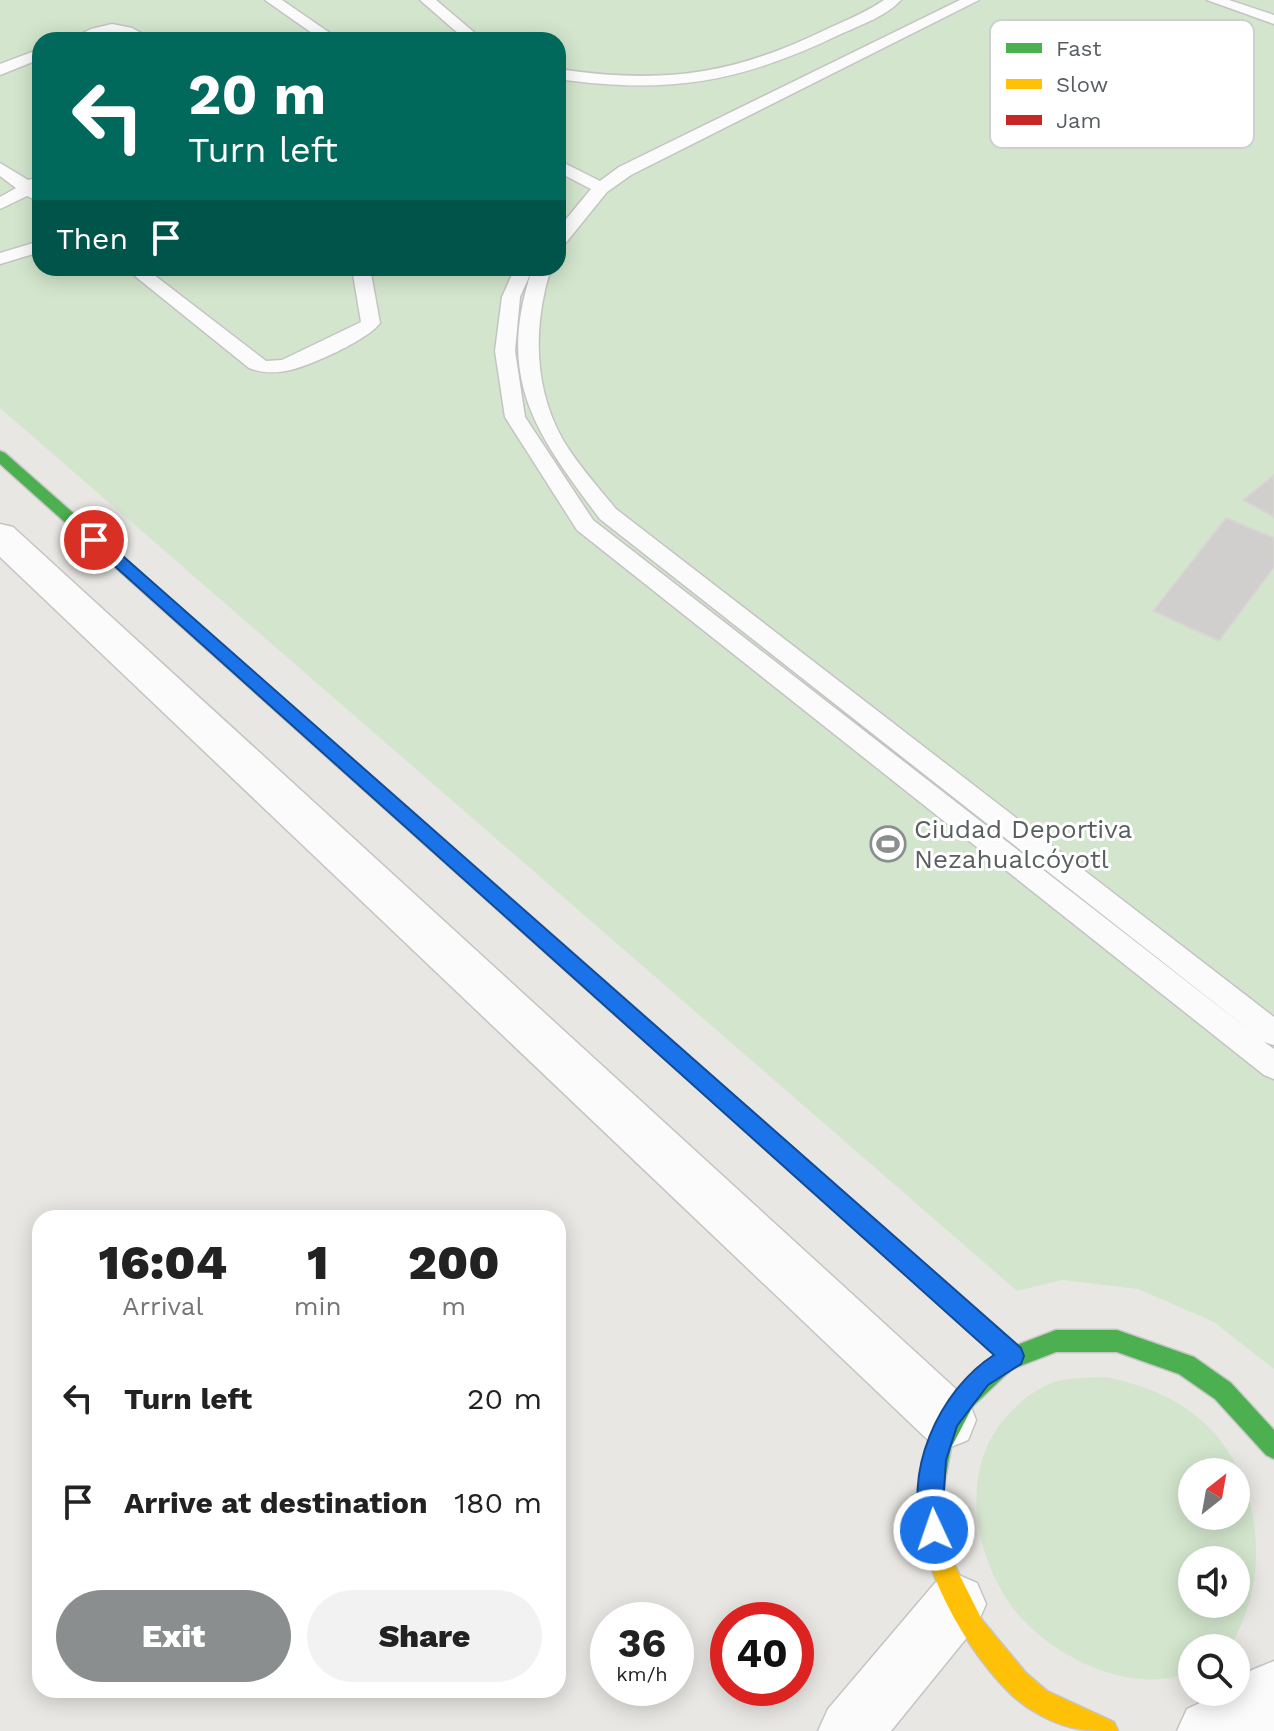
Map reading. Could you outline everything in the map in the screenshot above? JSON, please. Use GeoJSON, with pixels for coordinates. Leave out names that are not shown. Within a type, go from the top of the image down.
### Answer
{"type":"FeatureCollection","features":[{"type":"Feature","properties":{"kind":"street"},"geometry":{"type":"LineString","coordinates":[[0,456],[1013,1356]]}},
{"type":"Feature","properties":{"kind":"street"},"geometry":{"type":"LineString","coordinates":[[0,536],[948,1420]]}},
{"type":"Feature","properties":{"kind":"street"},"geometry":{"type":"LineString","coordinates":[[1105,1731],[1038,1718],[956,1604],[938,1555],[931,1506],[934,1460],[948,1420],[980,1377],[1024,1349],[1076,1338],[1132,1343],[1187,1365],[1237,1402],[1274,1447]]}},
{"type":"Feature","properties":{"kind":"street"},"geometry":{"type":"LineString","coordinates":[[850,1731],[956,1604]]}},
{"type":"Feature","properties":{"kind":"street"},"geometry":{"type":"LineString","coordinates":[[1209,1731],[1234,1723],[1274,1692]]}},
{"type":"Feature","properties":{"kind":"lane"},"geometry":{"type":"LineString","coordinates":[[272,0],[320,32]]}},
{"type":"Feature","properties":{"kind":"lane"},"geometry":{"type":"LineString","coordinates":[[427,0],[465,32]]}},
{"type":"Feature","properties":{"kind":"lane"},"geometry":{"type":"LineString","coordinates":[[566,75],[634,81],[701,77],[752,67],[876,12],[894,0]]}},
{"type":"Feature","properties":{"kind":"lane"},"geometry":{"type":"LineString","coordinates":[[566,207],[612,166],[949,0]]}},
{"type":"Feature","properties":{"kind":"lane"},"geometry":{"type":"LineString","coordinates":[[566,228],[594,184],[972,0]]}},
{"type":"Feature","properties":{"kind":"lane"},"geometry":{"type":"LineString","coordinates":[[1214,0],[1274,20]]}},
{"type":"Feature","properties":{"kind":"lane"},"geometry":{"type":"LineString","coordinates":[[1241,0],[1274,12]]}},
{"type":"Feature","properties":{"kind":"lane"},"geometry":{"type":"LineString","coordinates":[[99,32],[113,27],[132,32]]}},
{"type":"Feature","properties":{"kind":"lane"},"geometry":{"type":"LineString","coordinates":[[0,70],[32,57]]}},
{"type":"Feature","properties":{"kind":"lane"},"geometry":{"type":"LineString","coordinates":[[0,168],[32,186]]}},
{"type":"Feature","properties":{"kind":"lane"},"geometry":{"type":"LineString","coordinates":[[566,169],[594,184]]}},
{"type":"Feature","properties":{"kind":"lane"},"geometry":{"type":"LineString","coordinates":[[0,204],[32,189]]}},
{"type":"Feature","properties":{"kind":"lane"},"geometry":{"type":"LineString","coordinates":[[0,259],[32,249]]}},
{"type":"Feature","properties":{"kind":"lane"},"geometry":{"type":"LineString","coordinates":[[144,276],[256,364],[276,368],[362,331],[371,323],[362,276]]}},
{"type":"Feature","properties":{"kind":"lane"},"geometry":{"type":"LineString","coordinates":[[520,276],[511,297],[505,351],[515,417],[585,525],[1274,1066]]}},
{"type":"Feature","properties":{"kind":"lane"},"geometry":{"type":"LineString","coordinates":[[539,276],[530,298],[527,351],[538,408],[553,439],[608,514],[1274,1033]]}},
{"type":"Feature","properties":{"kind":"green space","name":"Ciudad Deportiva Nezahualcóyotl"},"geometry":{"type":"Polygon","coordinates":[[[0,0],[1274,0],[1274,1369],[1214,1322],[1138,1289],[1062,1280],[1017,1291],[0,408],[0,0]]]}},
{"type":"Feature","properties":{"kind":"green space"},"geometry":{"type":"Polygon","coordinates":[[[1106,1377],[1171,1399],[1215,1434],[1232,1458],[1178,1458],[1178,1530],[1250,1530],[1250,1505],[1256,1557],[1250,1596],[1250,1546],[1178,1546],[1178,1618],[1244,1618],[1236,1634],[1178,1634],[1178,1676],[1148,1679],[1125,1677],[1103,1671],[1061,1651],[1025,1622],[1008,1601],[984,1549],[978,1520],[977,1492],[981,1464],[991,1439],[1007,1416],[1039,1389],[1055,1382],[1106,1377]]]}},
{"type":"Feature","properties":{"kind":"building"},"geometry":{"type":"Polygon","coordinates":[[[1274,475],[1274,517],[1243,500],[1274,475]]]}},
{"type":"Feature","properties":{"kind":"building"},"geometry":{"type":"Polygon","coordinates":[[[1226,518],[1274,538],[1274,567],[1219,641],[1153,611],[1226,518]]]}},
{"type":"Feature","properties":{"kind":"traffic: fast"},"geometry":{"type":"LineString","coordinates":[[0,456],[602,991]]}},
{"type":"Feature","properties":{"kind":"traffic: fast"},"geometry":{"type":"LineString","coordinates":[[740,1113],[1013,1356]]}},
{"type":"Feature","properties":{"kind":"traffic: fast"},"geometry":{"type":"LineString","coordinates":[[933,1494],[940,1446],[965,1398],[1004,1361],[1056,1341],[1117,1341],[1186,1365],[1223,1391],[1274,1447]]}},
{"type":"Feature","properties":{"kind":"traffic: slow"},"geometry":{"type":"LineString","coordinates":[[933,1494],[931,1504],[942,1566],[973,1629],[1017,1682],[1038,1700],[1105,1731]]}},
{"type":"Feature","properties":{"kind":"traffic: jam"},"geometry":{"type":"LineString","coordinates":[[602,991],[740,1113]]}},
{"type":"Feature","properties":{"kind":"place","name":"Ciudad Deportiva Nezahualcóyotl"},"geometry":{"type":"Point","coordinates":[888,844]}},
{"type":"Feature","properties":{"kind":"route"},"geometry":{"type":"LineString","coordinates":[[94,540],[1013,1356],[980,1377],[948,1420],[934,1460],[931,1506],[934,1530]]}}]}
